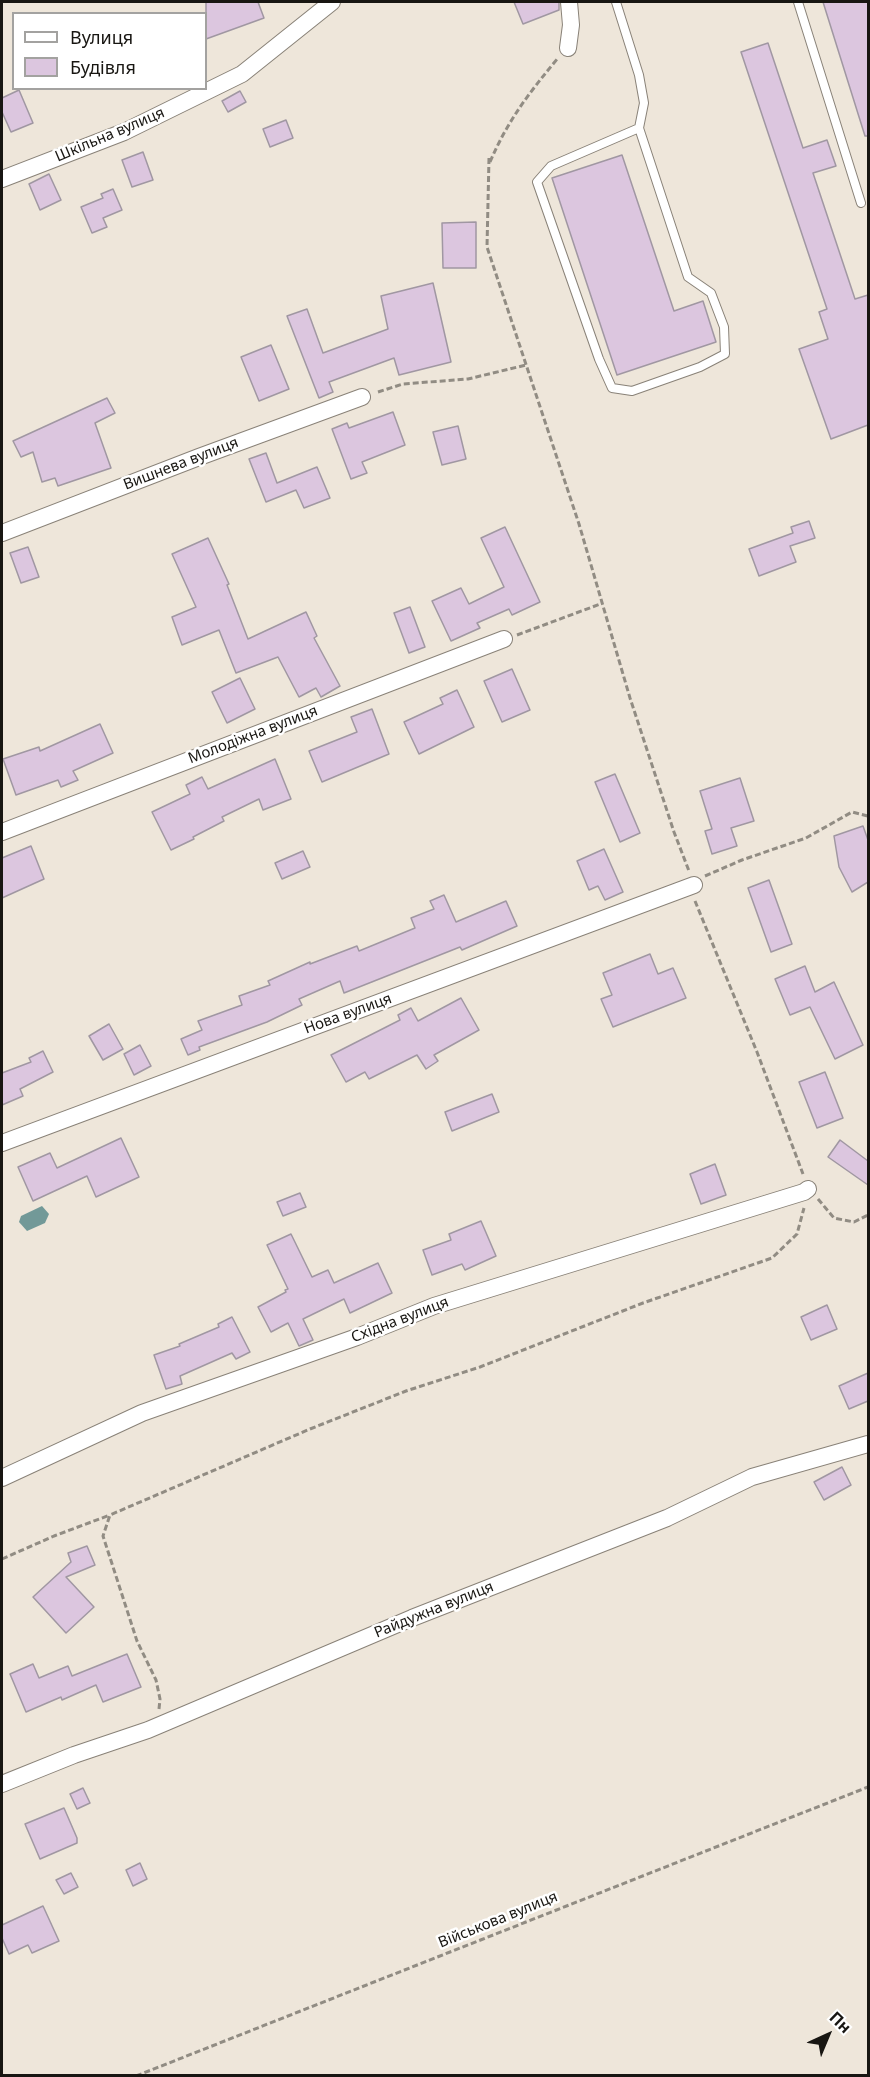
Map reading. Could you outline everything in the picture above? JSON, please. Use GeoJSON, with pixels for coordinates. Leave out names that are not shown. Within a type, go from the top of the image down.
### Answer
{"type":"FeatureCollection","features":[{"type":"Feature","properties":{"kind":"street","name":"Шкільна вулиця"},"geometry":{"type":"LineString","coordinates":[[2,179],[124,132],[242,74],[332,2]]}},
{"type":"Feature","properties":{"kind":"street"},"geometry":{"type":"LineString","coordinates":[[567,48],[571,26],[569,2]]}},
{"type":"Feature","properties":{"kind":"street","name":"Вишнева вулиця"},"geometry":{"type":"LineString","coordinates":[[2,533],[362,397]]}},
{"type":"Feature","properties":{"kind":"street","name":"Молодіжна вулиця"},"geometry":{"type":"LineString","coordinates":[[2,832],[504,639]]}},
{"type":"Feature","properties":{"kind":"street","name":"Нова вулиця"},"geometry":{"type":"LineString","coordinates":[[2,1143],[694,885]]}},
{"type":"Feature","properties":{"kind":"street","name":"Східна вулиця"},"geometry":{"type":"LineString","coordinates":[[2,1478],[142,1413],[357,1337],[434,1306],[808,1189]]}},
{"type":"Feature","properties":{"kind":"street","name":"Райдужна вулиця"},"geometry":{"type":"LineString","coordinates":[[2,1784],[74,1755],[148,1730],[412,1618],[667,1518],[753,1477],[868,1444]]}},
{"type":"Feature","properties":{"kind":"lane"},"geometry":{"type":"LineString","coordinates":[[616,2],[639,75],[644,104],[639,128],[688,277],[711,293],[724,327],[725,354],[700,367],[632,391],[612,388],[599,358],[537,182],[551,166],[639,128]]}},
{"type":"Feature","properties":{"kind":"lane"},"geometry":{"type":"LineString","coordinates":[[798,2],[861,202]]}},
{"type":"Feature","properties":{"kind":"path"},"geometry":{"type":"LineString","coordinates":[[567,48],[529,92],[504,130],[490,160],[487,247],[603,603],[659,788],[694,885],[694,898],[757,1052],[808,1189],[834,1218],[854,1222],[868,1215]]}},
{"type":"Feature","properties":{"kind":"path"},"geometry":{"type":"LineString","coordinates":[[362,397],[403,384],[468,379],[526,365]]}},
{"type":"Feature","properties":{"kind":"path"},"geometry":{"type":"LineString","coordinates":[[504,639],[603,603]]}},
{"type":"Feature","properties":{"kind":"path"},"geometry":{"type":"LineString","coordinates":[[694,885],[706,874],[806,838],[852,812],[868,816]]}},
{"type":"Feature","properties":{"kind":"path"},"geometry":{"type":"LineString","coordinates":[[2,1559],[385,1399],[480,1366],[643,1303],[772,1258],[797,1234],[808,1189]]}},
{"type":"Feature","properties":{"kind":"path"},"geometry":{"type":"LineString","coordinates":[[110,1515],[103,1536],[137,1641],[156,1680],[160,1699],[159,1716],[148,1730]]}},
{"type":"Feature","properties":{"kind":"path","name":"Військова вулиця"},"geometry":{"type":"LineString","coordinates":[[136,2076],[868,1787]]}},
{"type":"Feature","properties":{"kind":"water"},"geometry":{"type":"Polygon","coordinates":[[[42,1206],[49,1214],[45,1223],[27,1231],[19,1222],[21,1216],[42,1206]]]}},
{"type":"Feature","properties":{"kind":"building"},"geometry":{"type":"Polygon","coordinates":[[[206,2],[258,2],[264,18],[207,39],[206,2]]]}},
{"type":"Feature","properties":{"kind":"building"},"geometry":{"type":"Polygon","coordinates":[[[514,2],[559,2],[559,10],[523,24],[514,2]]]}},
{"type":"Feature","properties":{"kind":"building"},"geometry":{"type":"Polygon","coordinates":[[[823,2],[868,2],[868,136],[865,136],[823,2]]]}},
{"type":"Feature","properties":{"kind":"building"},"geometry":{"type":"Polygon","coordinates":[[[768,43],[803,148],[827,140],[836,166],[813,173],[855,299],[868,295],[868,425],[831,439],[799,349],[828,339],[819,312],[827,309],[741,52],[768,43]]]}},
{"type":"Feature","properties":{"kind":"building"},"geometry":{"type":"Polygon","coordinates":[[[19,90],[33,123],[11,132],[2,112],[2,98],[19,90]]]}},
{"type":"Feature","properties":{"kind":"building"},"geometry":{"type":"Polygon","coordinates":[[[240,91],[246,102],[228,112],[222,101],[240,91]]]}},
{"type":"Feature","properties":{"kind":"building"},"geometry":{"type":"Polygon","coordinates":[[[286,120],[293,138],[270,147],[263,129],[286,120]]]}},
{"type":"Feature","properties":{"kind":"building"},"geometry":{"type":"Polygon","coordinates":[[[143,152],[153,180],[132,187],[122,160],[143,152]]]}},
{"type":"Feature","properties":{"kind":"building"},"geometry":{"type":"Polygon","coordinates":[[[622,155],[674,311],[703,301],[716,342],[617,375],[552,178],[622,155]]]}},
{"type":"Feature","properties":{"kind":"building"},"geometry":{"type":"Polygon","coordinates":[[[49,174],[61,200],[40,210],[29,184],[49,174]]]}},
{"type":"Feature","properties":{"kind":"building"},"geometry":{"type":"Polygon","coordinates":[[[113,189],[122,210],[103,218],[107,227],[92,233],[81,207],[103,198],[101,194],[113,189]]]}},
{"type":"Feature","properties":{"kind":"building"},"geometry":{"type":"Polygon","coordinates":[[[476,222],[476,268],[443,268],[442,223],[476,222]]]}},
{"type":"Feature","properties":{"kind":"building"},"geometry":{"type":"Polygon","coordinates":[[[433,283],[451,362],[399,375],[394,358],[329,382],[333,392],[319,398],[287,316],[307,309],[323,353],[388,329],[381,296],[433,283]]]}},
{"type":"Feature","properties":{"kind":"building"},"geometry":{"type":"Polygon","coordinates":[[[271,345],[289,389],[259,401],[241,357],[271,345]]]}},
{"type":"Feature","properties":{"kind":"building"},"geometry":{"type":"Polygon","coordinates":[[[107,398],[115,413],[95,423],[111,468],[58,486],[55,478],[42,482],[33,452],[21,457],[13,441],[107,398]]]}},
{"type":"Feature","properties":{"kind":"building"},"geometry":{"type":"Polygon","coordinates":[[[393,412],[405,445],[362,462],[367,473],[351,479],[332,429],[347,423],[349,428],[393,412]]]}},
{"type":"Feature","properties":{"kind":"building"},"geometry":{"type":"Polygon","coordinates":[[[458,426],[466,459],[442,465],[433,432],[458,426]]]}},
{"type":"Feature","properties":{"kind":"building"},"geometry":{"type":"Polygon","coordinates":[[[266,453],[277,483],[317,467],[330,498],[304,508],[296,490],[266,502],[249,459],[266,453]]]}},
{"type":"Feature","properties":{"kind":"building"},"geometry":{"type":"Polygon","coordinates":[[[809,521],[815,538],[790,546],[796,562],[759,576],[749,549],[793,533],[791,527],[809,521]]]}},
{"type":"Feature","properties":{"kind":"building"},"geometry":{"type":"Polygon","coordinates":[[[505,527],[540,602],[512,615],[509,609],[477,623],[480,628],[451,641],[432,601],[461,588],[469,604],[504,587],[481,538],[505,527]]]}},
{"type":"Feature","properties":{"kind":"building"},"geometry":{"type":"Polygon","coordinates":[[[208,538],[229,584],[227,585],[248,639],[306,612],[317,636],[314,638],[340,686],[321,697],[316,688],[299,697],[278,657],[236,673],[219,630],[182,645],[172,617],[196,607],[172,554],[208,538]]]}},
{"type":"Feature","properties":{"kind":"building"},"geometry":{"type":"Polygon","coordinates":[[[28,547],[39,577],[21,583],[10,553],[28,547]]]}},
{"type":"Feature","properties":{"kind":"building"},"geometry":{"type":"Polygon","coordinates":[[[410,607],[425,647],[409,653],[394,613],[410,607]]]}},
{"type":"Feature","properties":{"kind":"building"},"geometry":{"type":"Polygon","coordinates":[[[512,669],[530,710],[502,722],[484,681],[512,669]]]}},
{"type":"Feature","properties":{"kind":"building"},"geometry":{"type":"Polygon","coordinates":[[[240,678],[255,709],[227,723],[212,692],[240,678]]]}},
{"type":"Feature","properties":{"kind":"building"},"geometry":{"type":"Polygon","coordinates":[[[457,690],[474,727],[419,754],[404,722],[443,704],[440,698],[457,690]]]}},
{"type":"Feature","properties":{"kind":"building"},"geometry":{"type":"Polygon","coordinates":[[[372,709],[389,754],[322,782],[309,751],[357,732],[351,717],[372,709]]]}},
{"type":"Feature","properties":{"kind":"building"},"geometry":{"type":"Polygon","coordinates":[[[100,724],[113,753],[73,771],[78,780],[61,787],[58,780],[16,795],[3,759],[39,747],[40,751],[100,724]]]}},
{"type":"Feature","properties":{"kind":"building"},"geometry":{"type":"Polygon","coordinates":[[[275,759],[291,799],[263,810],[259,799],[222,817],[224,821],[171,850],[152,812],[190,794],[186,785],[202,777],[208,789],[275,759]]]}},
{"type":"Feature","properties":{"kind":"building"},"geometry":{"type":"Polygon","coordinates":[[[615,774],[640,833],[620,842],[595,782],[615,774]]]}},
{"type":"Feature","properties":{"kind":"building"},"geometry":{"type":"Polygon","coordinates":[[[740,778],[754,821],[731,828],[737,846],[712,854],[705,831],[712,829],[700,791],[740,778]]]}},
{"type":"Feature","properties":{"kind":"building"},"geometry":{"type":"Polygon","coordinates":[[[863,826],[868,840],[868,882],[852,892],[839,867],[834,836],[863,826]]]}},
{"type":"Feature","properties":{"kind":"building"},"geometry":{"type":"Polygon","coordinates":[[[31,846],[44,879],[2,898],[2,858],[31,846]]]}},
{"type":"Feature","properties":{"kind":"building"},"geometry":{"type":"Polygon","coordinates":[[[604,849],[623,892],[605,900],[598,886],[589,890],[577,861],[604,849]]]}},
{"type":"Feature","properties":{"kind":"building"},"geometry":{"type":"Polygon","coordinates":[[[303,851],[310,867],[282,879],[275,863],[303,851]]]}},
{"type":"Feature","properties":{"kind":"building"},"geometry":{"type":"Polygon","coordinates":[[[769,880],[792,944],[771,952],[748,888],[769,880]]]}},
{"type":"Feature","properties":{"kind":"building"},"geometry":{"type":"Polygon","coordinates":[[[444,895],[456,922],[506,901],[517,926],[462,950],[460,947],[344,993],[340,981],[299,999],[302,1005],[267,1022],[199,1047],[200,1050],[188,1055],[181,1039],[202,1030],[198,1021],[242,1005],[239,996],[270,985],[268,981],[310,962],[310,964],[357,946],[359,951],[415,928],[411,918],[434,909],[430,901],[444,895]]]}},
{"type":"Feature","properties":{"kind":"building"},"geometry":{"type":"Polygon","coordinates":[[[650,954],[658,974],[673,968],[686,998],[613,1027],[601,999],[612,995],[603,973],[650,954]]]}},
{"type":"Feature","properties":{"kind":"building"},"geometry":{"type":"Polygon","coordinates":[[[805,966],[815,992],[834,982],[863,1045],[835,1059],[810,1007],[790,1015],[775,979],[805,966]]]}},
{"type":"Feature","properties":{"kind":"building"},"geometry":{"type":"Polygon","coordinates":[[[461,998],[479,1030],[434,1055],[438,1061],[426,1069],[417,1055],[369,1079],[365,1072],[346,1082],[331,1055],[400,1020],[398,1015],[411,1008],[418,1021],[461,998]]]}},
{"type":"Feature","properties":{"kind":"building"},"geometry":{"type":"Polygon","coordinates":[[[109,1024],[123,1049],[103,1060],[89,1036],[109,1024]]]}},
{"type":"Feature","properties":{"kind":"building"},"geometry":{"type":"Polygon","coordinates":[[[140,1045],[151,1066],[134,1075],[124,1054],[140,1045]]]}},
{"type":"Feature","properties":{"kind":"building"},"geometry":{"type":"Polygon","coordinates":[[[43,1051],[53,1072],[20,1089],[23,1096],[2,1105],[2,1073],[31,1062],[29,1058],[43,1051]]]}},
{"type":"Feature","properties":{"kind":"building"},"geometry":{"type":"Polygon","coordinates":[[[825,1072],[843,1118],[817,1128],[799,1082],[825,1072]]]}},
{"type":"Feature","properties":{"kind":"building"},"geometry":{"type":"Polygon","coordinates":[[[492,1094],[499,1112],[452,1131],[445,1112],[492,1094]]]}},
{"type":"Feature","properties":{"kind":"building"},"geometry":{"type":"Polygon","coordinates":[[[121,1138],[139,1177],[96,1197],[87,1176],[33,1201],[18,1167],[50,1153],[57,1168],[121,1138]]]}},
{"type":"Feature","properties":{"kind":"building"},"geometry":{"type":"Polygon","coordinates":[[[840,1140],[868,1161],[868,1185],[828,1157],[840,1140]]]}},
{"type":"Feature","properties":{"kind":"building"},"geometry":{"type":"Polygon","coordinates":[[[715,1164],[726,1195],[701,1204],[690,1174],[715,1164]]]}},
{"type":"Feature","properties":{"kind":"building"},"geometry":{"type":"Polygon","coordinates":[[[300,1193],[306,1207],[283,1216],[277,1202],[300,1193]]]}},
{"type":"Feature","properties":{"kind":"building"},"geometry":{"type":"Polygon","coordinates":[[[481,1221],[496,1256],[465,1270],[462,1264],[432,1275],[423,1250],[451,1240],[449,1234],[481,1221]]]}},
{"type":"Feature","properties":{"kind":"building"},"geometry":{"type":"Polygon","coordinates":[[[291,1234],[312,1277],[328,1270],[334,1283],[378,1263],[392,1293],[350,1313],[344,1299],[303,1319],[313,1340],[299,1346],[288,1323],[271,1332],[258,1307],[288,1289],[267,1245],[291,1234]]]}},
{"type":"Feature","properties":{"kind":"building"},"geometry":{"type":"Polygon","coordinates":[[[827,1305],[837,1329],[811,1340],[801,1317],[827,1305]]]}},
{"type":"Feature","properties":{"kind":"building"},"geometry":{"type":"Polygon","coordinates":[[[232,1317],[250,1352],[236,1359],[232,1353],[180,1376],[182,1384],[166,1389],[154,1355],[180,1346],[179,1344],[219,1327],[218,1324],[232,1317]]]}},
{"type":"Feature","properties":{"kind":"building"},"geometry":{"type":"Polygon","coordinates":[[[868,1373],[868,1401],[849,1409],[839,1386],[868,1373]]]}},
{"type":"Feature","properties":{"kind":"building"},"geometry":{"type":"Polygon","coordinates":[[[842,1467],[851,1485],[824,1500],[814,1482],[842,1467]]]}},
{"type":"Feature","properties":{"kind":"building"},"geometry":{"type":"Polygon","coordinates":[[[87,1546],[95,1565],[66,1577],[94,1607],[66,1633],[33,1597],[71,1562],[68,1553],[87,1546]]]}},
{"type":"Feature","properties":{"kind":"building"},"geometry":{"type":"Polygon","coordinates":[[[127,1654],[141,1687],[103,1702],[96,1685],[26,1712],[10,1674],[33,1664],[39,1678],[68,1666],[72,1676],[127,1654]]]}},
{"type":"Feature","properties":{"kind":"building"},"geometry":{"type":"Polygon","coordinates":[[[83,1788],[90,1803],[77,1809],[70,1794],[83,1788]]]}},
{"type":"Feature","properties":{"kind":"building"},"geometry":{"type":"Polygon","coordinates":[[[64,1808],[77,1843],[40,1859],[25,1824],[64,1808]]]}},
{"type":"Feature","properties":{"kind":"building"},"geometry":{"type":"Polygon","coordinates":[[[140,1863],[147,1879],[133,1886],[126,1870],[140,1863]]]}},
{"type":"Feature","properties":{"kind":"building"},"geometry":{"type":"Polygon","coordinates":[[[71,1873],[78,1887],[64,1894],[56,1880],[71,1873]]]}},
{"type":"Feature","properties":{"kind":"building"},"geometry":{"type":"Polygon","coordinates":[[[43,1906],[59,1941],[32,1953],[28,1945],[9,1954],[2,1938],[2,1925],[43,1906]]]}}]}
